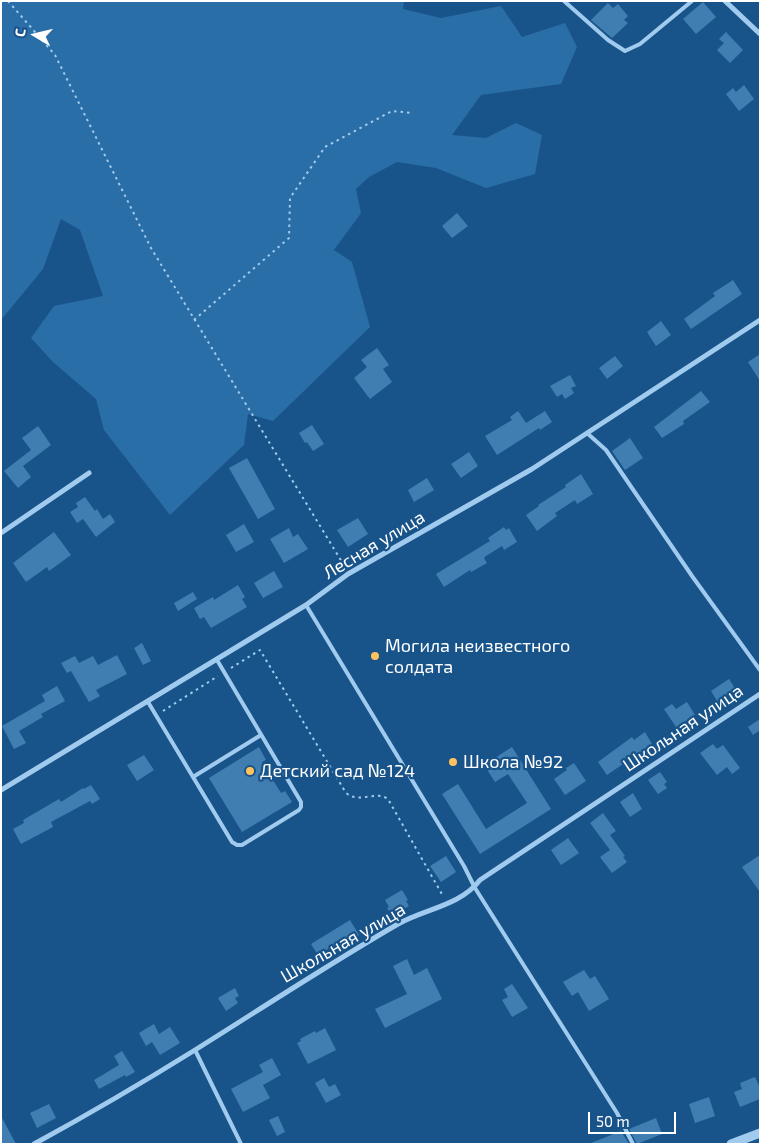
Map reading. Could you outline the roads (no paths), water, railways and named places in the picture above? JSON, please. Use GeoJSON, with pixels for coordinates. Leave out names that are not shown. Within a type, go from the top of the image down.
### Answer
{"type":"FeatureCollection","features":[{"type":"Feature","properties":{"kind":"street"},"geometry":{"type":"LineString","coordinates":[[725,1],[760,34]]}},
{"type":"Feature","properties":{"kind":"street","name":"Лесная улица"},"geometry":{"type":"LineString","coordinates":[[1,790],[306,605],[348,574],[532,469],[760,320]]}},
{"type":"Feature","properties":{"kind":"street"},"geometry":{"type":"LineString","coordinates":[[1,533],[89,473]]}},
{"type":"Feature","properties":{"kind":"street","name":"Школьная улица"},"geometry":{"type":"LineString","coordinates":[[34,1144],[92,1112],[195,1050],[400,923],[448,904],[475,888],[483,878],[760,694]]}},
{"type":"Feature","properties":{"kind":"street"},"geometry":{"type":"LineString","coordinates":[[731,1144],[760,1133]]}},
{"type":"Feature","properties":{"kind":"lane"},"geometry":{"type":"LineString","coordinates":[[564,1],[608,40],[625,51],[640,44],[692,1]]}},
{"type":"Feature","properties":{"kind":"lane"},"geometry":{"type":"LineString","coordinates":[[587,433],[606,450],[692,576],[760,670]]}},
{"type":"Feature","properties":{"kind":"lane"},"geometry":{"type":"LineString","coordinates":[[306,605],[464,866],[475,888],[617,1113],[633,1144]]}},
{"type":"Feature","properties":{"kind":"lane"},"geometry":{"type":"LineString","coordinates":[[148,702],[232,842],[236,845],[242,845],[299,810],[301,802],[217,660]]}},
{"type":"Feature","properties":{"kind":"lane"},"geometry":{"type":"LineString","coordinates":[[193,777],[262,735]]}},
{"type":"Feature","properties":{"kind":"lane"},"geometry":{"type":"LineString","coordinates":[[195,1050],[241,1144]]}},
{"type":"Feature","properties":{"kind":"place","name":"Могила неизвестного солдата"},"geometry":{"type":"Point","coordinates":[375,656]}},
{"type":"Feature","properties":{"kind":"place","name":"Школа №92"},"geometry":{"type":"Point","coordinates":[453,762]}},
{"type":"Feature","properties":{"kind":"place","name":"Детский сад №124"},"geometry":{"type":"Point","coordinates":[250,771]}}]}
